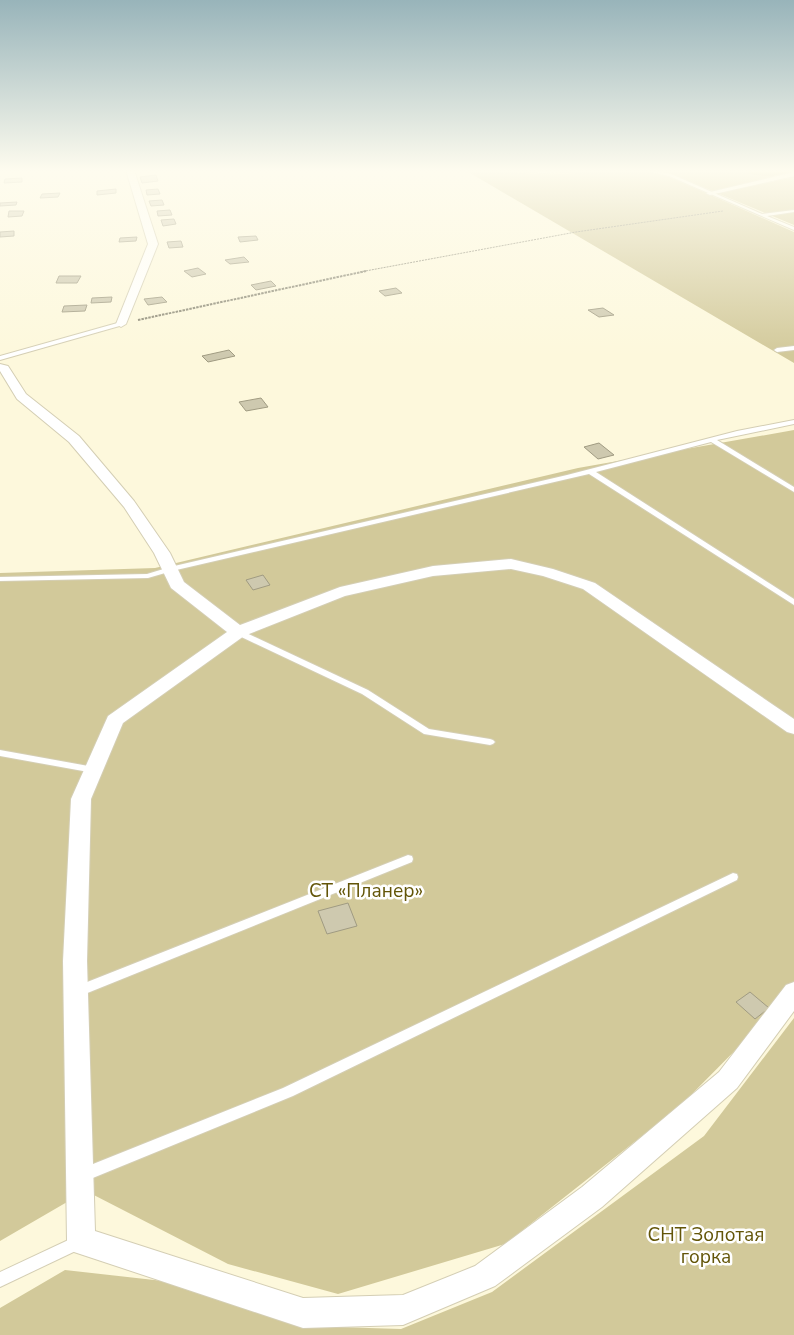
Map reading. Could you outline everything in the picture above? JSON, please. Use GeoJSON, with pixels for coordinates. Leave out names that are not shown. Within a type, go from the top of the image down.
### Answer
{"type":"FeatureCollection","features":[{"type":"Feature","properties":{"kind":"street"},"geometry":{"type":"LineString","coordinates":[[121,324],[152,244],[149,232]]}},
{"type":"Feature","properties":{"kind":"street"},"geometry":{"type":"LineString","coordinates":[[0,367],[4,368],[21,396],[36,410],[58,425],[80,446],[129,504],[162,553],[177,585],[238,632]]}},
{"type":"Feature","properties":{"kind":"street"},"geometry":{"type":"LineString","coordinates":[[794,728],[589,586],[547,572],[512,564],[433,571],[340,592],[238,632],[115,720],[81,799],[75,961],[81,1240],[303,1313],[404,1310],[485,1276],[592,1197],[728,1080],[794,992]]}},
{"type":"Feature","properties":{"kind":"lane"},"geometry":{"type":"LineString","coordinates":[[0,358],[121,324]]}},
{"type":"Feature","properties":{"kind":"lane"},"geometry":{"type":"LineString","coordinates":[[778,350],[794,348]]}},
{"type":"Feature","properties":{"kind":"lane"},"geometry":{"type":"LineString","coordinates":[[0,579],[148,576],[170,569],[794,422]]}},
{"type":"Feature","properties":{"kind":"lane"},"geometry":{"type":"LineString","coordinates":[[712,440],[794,490]]}},
{"type":"Feature","properties":{"kind":"lane"},"geometry":{"type":"LineString","coordinates":[[590,471],[794,603]]}},
{"type":"Feature","properties":{"kind":"lane"},"geometry":{"type":"LineString","coordinates":[[238,632],[365,692],[427,732],[490,742]]}},
{"type":"Feature","properties":{"kind":"lane"},"geometry":{"type":"LineString","coordinates":[[0,753],[94,770]]}},
{"type":"Feature","properties":{"kind":"lane"},"geometry":{"type":"LineString","coordinates":[[76,992],[408,859]]}},
{"type":"Feature","properties":{"kind":"lane"},"geometry":{"type":"LineString","coordinates":[[80,1176],[288,1092],[733,877]]}},
{"type":"Feature","properties":{"kind":"lane"},"geometry":{"type":"LineString","coordinates":[[0,1280],[81,1240]]}},
{"type":"Feature","properties":{"kind":"path"},"geometry":{"type":"LineString","coordinates":[[121,324],[271,290],[573,232]]}},
{"type":"Feature","properties":{"kind":"green space"},"geometry":{"type":"Polygon","coordinates":[[[571,232],[794,232],[794,363],[571,232]]]}},
{"type":"Feature","properties":{"kind":"green space","name":"СТ «Планер»"},"geometry":{"type":"Polygon","coordinates":[[[794,430],[794,984],[780,1005],[680,1106],[505,1244],[338,1294],[228,1264],[86,1191],[0,1241],[0,573],[155,568],[578,468],[794,430]]]}},
{"type":"Feature","properties":{"kind":"green space","name":"СНТ Золотая горка"},"geometry":{"type":"Polygon","coordinates":[[[794,1018],[794,1335],[0,1335],[0,1308],[65,1270],[163,1281],[303,1326],[401,1329],[492,1292],[704,1136],[794,1018]]]}},
{"type":"Feature","properties":{"kind":"building"},"geometry":{"type":"Polygon","coordinates":[[[0,232],[14,232],[14,236],[0,237],[0,232]]]}},
{"type":"Feature","properties":{"kind":"building"},"geometry":{"type":"Polygon","coordinates":[[[256,236],[258,240],[240,242],[238,237],[256,236]]]}},
{"type":"Feature","properties":{"kind":"building"},"geometry":{"type":"Polygon","coordinates":[[[137,237],[136,241],[119,242],[120,238],[137,237]]]}},
{"type":"Feature","properties":{"kind":"building"},"geometry":{"type":"Polygon","coordinates":[[[181,241],[183,247],[169,248],[167,242],[181,241]]]}},
{"type":"Feature","properties":{"kind":"building"},"geometry":{"type":"Polygon","coordinates":[[[244,257],[249,262],[230,264],[225,260],[244,257]]]}},
{"type":"Feature","properties":{"kind":"building"},"geometry":{"type":"Polygon","coordinates":[[[198,268],[206,274],[192,277],[184,271],[198,268]]]}},
{"type":"Feature","properties":{"kind":"building"},"geometry":{"type":"Polygon","coordinates":[[[59,276],[81,276],[77,283],[56,283],[59,276]]]}},
{"type":"Feature","properties":{"kind":"building"},"geometry":{"type":"Polygon","coordinates":[[[271,281],[276,286],[256,290],[251,285],[271,281]]]}},
{"type":"Feature","properties":{"kind":"building"},"geometry":{"type":"Polygon","coordinates":[[[396,288],[402,293],[385,296],[379,291],[396,288]]]}},
{"type":"Feature","properties":{"kind":"building"},"geometry":{"type":"Polygon","coordinates":[[[112,297],[111,302],[91,303],[92,298],[112,297]]]}},
{"type":"Feature","properties":{"kind":"building"},"geometry":{"type":"Polygon","coordinates":[[[162,297],[167,302],[148,305],[144,299],[162,297]]]}},
{"type":"Feature","properties":{"kind":"building"},"geometry":{"type":"Polygon","coordinates":[[[87,305],[85,311],[62,312],[64,306],[87,305]]]}},
{"type":"Feature","properties":{"kind":"building"},"geometry":{"type":"Polygon","coordinates":[[[603,308],[614,315],[599,317],[588,310],[603,308]]]}},
{"type":"Feature","properties":{"kind":"building"},"geometry":{"type":"Polygon","coordinates":[[[229,350],[235,356],[208,362],[202,356],[229,350]]]}},
{"type":"Feature","properties":{"kind":"building"},"geometry":{"type":"Polygon","coordinates":[[[261,398],[268,407],[246,411],[239,402],[261,398]]]}},
{"type":"Feature","properties":{"kind":"building"},"geometry":{"type":"Polygon","coordinates":[[[599,443],[614,455],[598,459],[584,447],[599,443]]]}},
{"type":"Feature","properties":{"kind":"building"},"geometry":{"type":"Polygon","coordinates":[[[263,575],[270,585],[253,590],[246,580],[263,575]]]}},
{"type":"Feature","properties":{"kind":"building"},"geometry":{"type":"Polygon","coordinates":[[[348,903],[357,926],[327,934],[318,911],[348,903]]]}},
{"type":"Feature","properties":{"kind":"building"},"geometry":{"type":"Polygon","coordinates":[[[750,992],[769,1008],[755,1019],[736,1002],[750,992]]]}}]}
